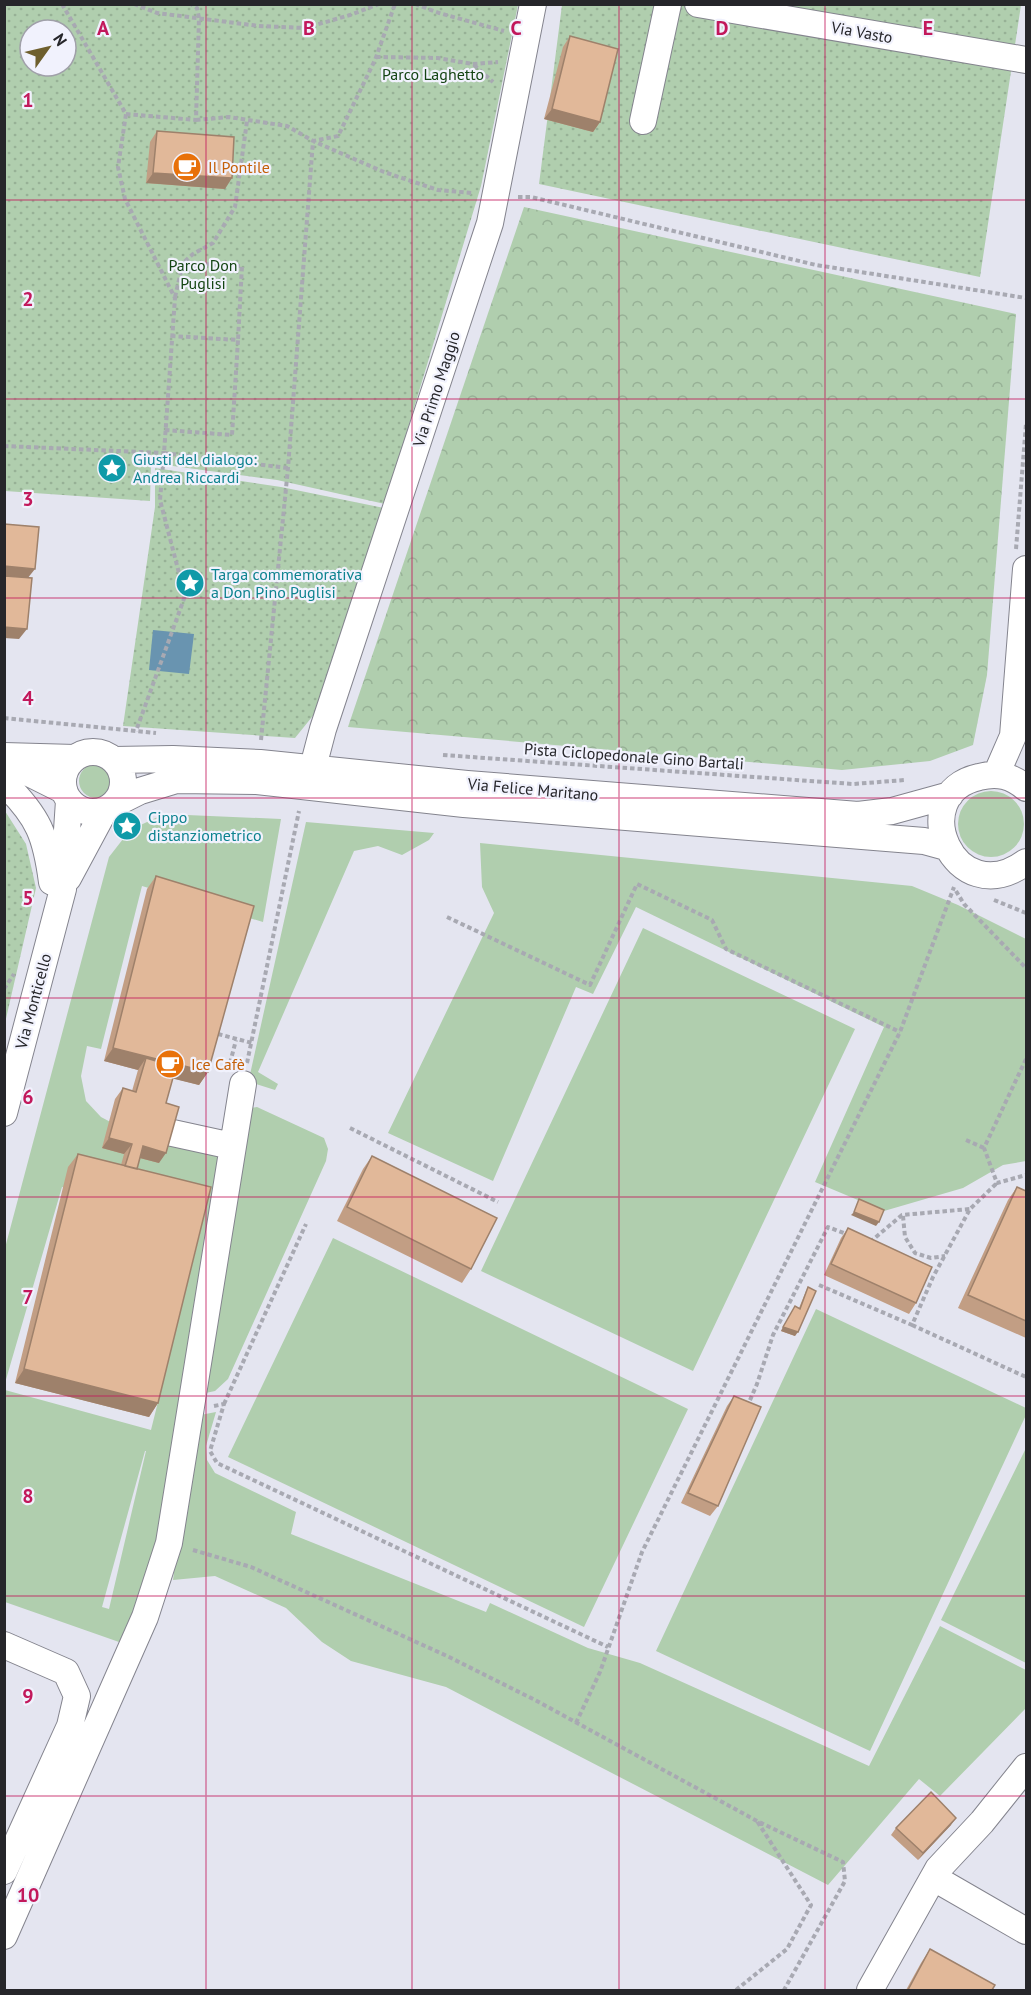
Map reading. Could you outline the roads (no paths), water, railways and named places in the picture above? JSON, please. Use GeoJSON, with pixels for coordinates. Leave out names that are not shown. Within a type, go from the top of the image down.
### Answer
{"type":"FeatureCollection","features":[{"type":"Feature","properties":{"kind":"street","name":"Via Primo Maggio"},"geometry":{"type":"LineString","coordinates":[[312,777],[327,718],[490,224],[533,4]]}},
{"type":"Feature","properties":{"kind":"street"},"geometry":{"type":"LineString","coordinates":[[644,121],[668,4]]}},
{"type":"Feature","properties":{"kind":"street","name":"Via Vasto"},"geometry":{"type":"LineString","coordinates":[[698,4],[1026,60]]}},
{"type":"Feature","properties":{"kind":"street"},"geometry":{"type":"LineString","coordinates":[[1026,569],[1025,613],[1013,736],[996,775],[1004,775],[1019,781],[1026,788]]}},
{"type":"Feature","properties":{"kind":"street"},"geometry":{"type":"LineString","coordinates":[[4,766],[29,774],[66,796],[79,809],[91,813],[110,807],[123,789],[123,774],[114,760],[106,754],[85,753],[75,758],[67,766],[63,778],[66,796]]}},
{"type":"Feature","properties":{"kind":"street"},"geometry":{"type":"LineString","coordinates":[[4,756],[75,758]]}},
{"type":"Feature","properties":{"kind":"street","name":"Via Felice Maritano"},"geometry":{"type":"LineString","coordinates":[[114,760],[173,759],[312,777],[520,810],[913,840],[946,847]]}},
{"type":"Feature","properties":{"kind":"street","name":"Via Felice Maritano"},"geometry":{"type":"LineString","coordinates":[[110,807],[140,791],[176,780],[257,781],[312,777],[467,784],[858,815],[892,812],[950,795],[969,779],[996,775]]}},
{"type":"Feature","properties":{"kind":"street"},"geometry":{"type":"LineString","coordinates":[[4,783],[18,796],[32,815],[43,834],[49,855],[53,886],[43,965]]}},
{"type":"Feature","properties":{"kind":"street"},"geometry":{"type":"LineString","coordinates":[[950,795],[942,811],[941,830],[946,847],[958,863],[975,873],[994,876],[1022,870]]}},
{"type":"Feature","properties":{"kind":"street","name":"Via Monticello"},"geometry":{"type":"LineString","coordinates":[[4,1113],[63,889],[66,796]]}},
{"type":"Feature","properties":{"kind":"street","name":"Via Monticello"},"geometry":{"type":"LineString","coordinates":[[63,889],[110,807]]}},
{"type":"Feature","properties":{"kind":"street"},"geometry":{"type":"LineString","coordinates":[[4,1936],[145,1617],[169,1543],[243,1084]]}},
{"type":"Feature","properties":{"kind":"street"},"geometry":{"type":"LineString","coordinates":[[168,1132],[232,1146]]}},
{"type":"Feature","properties":{"kind":"street"},"geometry":{"type":"LineString","coordinates":[[4,1645],[66,1672],[77,1696],[70,1726],[4,1871]]}},
{"type":"Feature","properties":{"kind":"street"},"geometry":{"type":"LineString","coordinates":[[870,1990],[938,1869],[982,1822],[1026,1767]]}},
{"type":"Feature","properties":{"kind":"street"},"geometry":{"type":"LineString","coordinates":[[934,1878],[1026,1931]]}},
{"type":"Feature","properties":{"kind":"water"},"geometry":{"type":"Polygon","coordinates":[[[153,630],[194,634],[189,674],[149,670],[153,630]]]}},
{"type":"Feature","properties":{"kind":"place","name":"Il Pontile"},"geometry":{"type":"Point","coordinates":[187,167]}},
{"type":"Feature","properties":{"kind":"place","name":"Giusti del dialogo: Andrea Riccardi"},"geometry":{"type":"Point","coordinates":[112,468]}},
{"type":"Feature","properties":{"kind":"place","name":"Targa commemorativa a Don Pino Puglisi"},"geometry":{"type":"Point","coordinates":[190,583]}},
{"type":"Feature","properties":{"kind":"place","name":"Cippo distanziometrico"},"geometry":{"type":"Point","coordinates":[127,826]}},
{"type":"Feature","properties":{"kind":"place","name":"Ice Cafè"},"geometry":{"type":"Point","coordinates":[170,1064]}},
{"type":"Feature","properties":{"kind":"park label","name":"Parco Laghetto"},"geometry":{"type":"Point","coordinates":[433,74]}},
{"type":"Feature","properties":{"kind":"park label","name":"Parco Don Puglisi"},"geometry":{"type":"Point","coordinates":[203,274]}}]}
